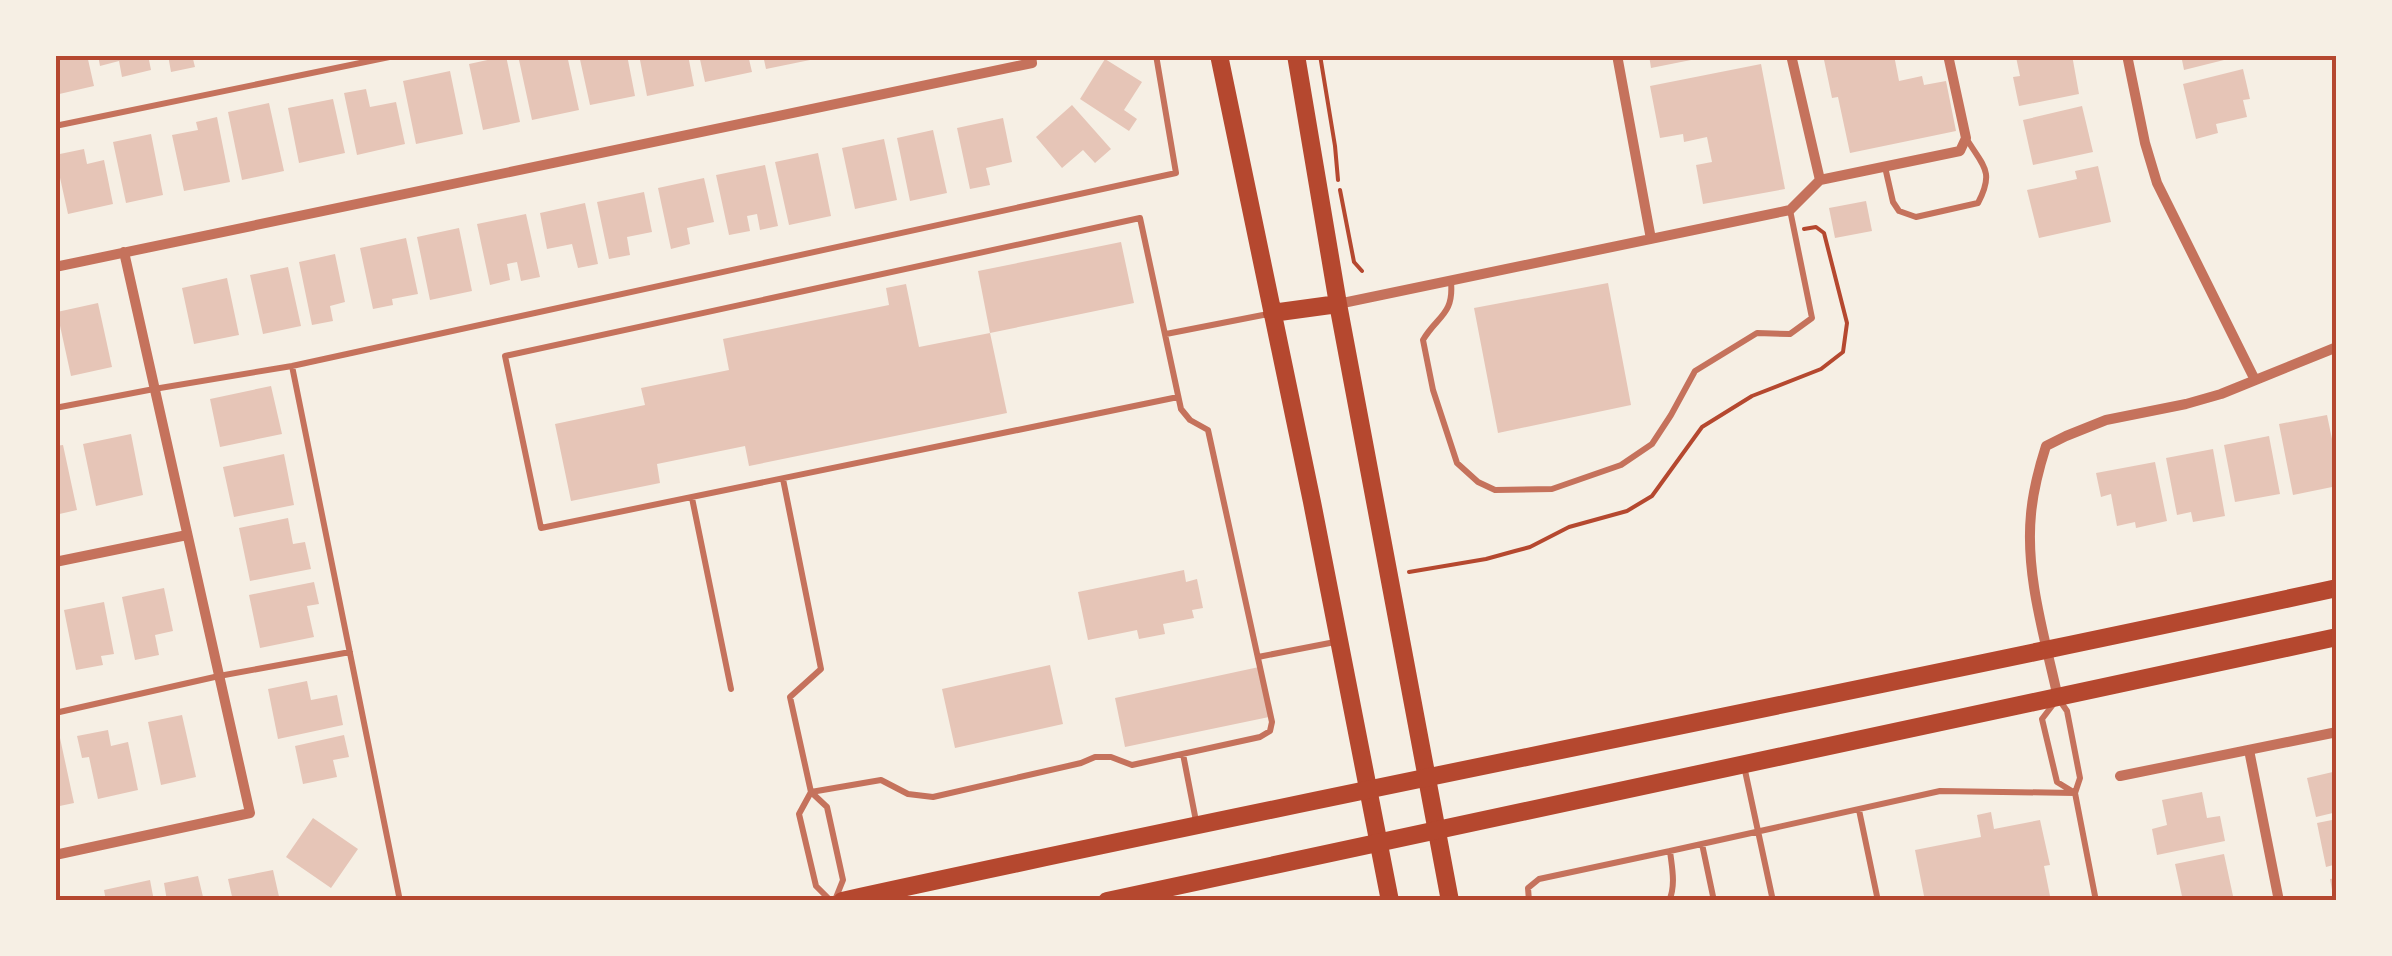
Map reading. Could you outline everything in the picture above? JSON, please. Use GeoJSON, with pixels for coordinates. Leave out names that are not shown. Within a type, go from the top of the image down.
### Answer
{"type":"FeatureCollection","features":[{"type":"Feature","properties":{"kind":"main road"},"geometry":{"type":"LineString","coordinates":[[1220,55],[1390,901]]}},
{"type":"Feature","properties":{"kind":"main road"},"geometry":{"type":"LineString","coordinates":[[1296,55],[1338,304],[1450,901]]}},
{"type":"Feature","properties":{"kind":"main road"},"geometry":{"type":"LineString","coordinates":[[1272,314],[1338,304]]}},
{"type":"Feature","properties":{"kind":"main road"},"geometry":{"type":"LineString","coordinates":[[842,901],[1196,823],[2337,588]]}},
{"type":"Feature","properties":{"kind":"main road"},"geometry":{"type":"LineString","coordinates":[[1107,901],[2337,637]]}},
{"type":"Feature","properties":{"kind":"street"},"geometry":{"type":"LineString","coordinates":[[1618,55],[1652,239]]}},
{"type":"Feature","properties":{"kind":"street"},"geometry":{"type":"LineString","coordinates":[[1790,55],[1820,180]]}},
{"type":"Feature","properties":{"kind":"street"},"geometry":{"type":"LineString","coordinates":[[1338,304],[1790,210],[1820,180],[1960,151],[1966,138],[1948,55]]}},
{"type":"Feature","properties":{"kind":"street"},"geometry":{"type":"LineString","coordinates":[[2126,55],[2158,183],[2255,380]]}},
{"type":"Feature","properties":{"kind":"street"},"geometry":{"type":"LineString","coordinates":[[55,266],[1032,59]]}},
{"type":"Feature","properties":{"kind":"street"},"geometry":{"type":"LineString","coordinates":[[55,855],[250,813],[124,252]]}},
{"type":"Feature","properties":{"kind":"street"},"geometry":{"type":"LineString","coordinates":[[2058,698],[2034,585],[2030,538],[2034,491],[2046,446],[2106,420],[2204,400],[2337,347]]}},
{"type":"Feature","properties":{"kind":"street"},"geometry":{"type":"LineString","coordinates":[[55,562],[187,535]]}},
{"type":"Feature","properties":{"kind":"street"},"geometry":{"type":"LineString","coordinates":[[2120,776],[2337,732]]}},
{"type":"Feature","properties":{"kind":"street"},"geometry":{"type":"LineString","coordinates":[[2249,750],[2279,901]]}},
{"type":"Feature","properties":{"kind":"lane"},"geometry":{"type":"LineString","coordinates":[[55,126],[399,55]]}},
{"type":"Feature","properties":{"kind":"lane"},"geometry":{"type":"LineString","coordinates":[[55,408],[292,366],[1176,173],[1156,55]]}},
{"type":"Feature","properties":{"kind":"lane"},"geometry":{"type":"LineString","coordinates":[[1885,167],[1893,202],[1899,211],[1916,218],[1978,202],[1987,186],[1988,172],[1966,138]]}},
{"type":"Feature","properties":{"kind":"lane"},"geometry":{"type":"LineString","coordinates":[[1450,280],[1452,297],[1448,310],[1422,340],[1433,390],[1457,462],[1478,482],[1495,490],[1552,489],[1621,465],[1652,444],[1695,371],[1757,333],[1790,334],[1812,318],[1790,210]]}},
{"type":"Feature","properties":{"kind":"lane"},"geometry":{"type":"LineString","coordinates":[[811,792],[881,780],[912,796],[933,798],[1096,758],[1111,757],[1132,765],[1270,731],[1272,722],[1208,430],[1183,414],[1140,218],[505,356],[541,528],[1178,396]]}},
{"type":"Feature","properties":{"kind":"lane"},"geometry":{"type":"LineString","coordinates":[[1166,334],[1272,314]]}},
{"type":"Feature","properties":{"kind":"lane"},"geometry":{"type":"LineString","coordinates":[[292,366],[400,901]]}},
{"type":"Feature","properties":{"kind":"lane"},"geometry":{"type":"LineString","coordinates":[[783,478],[820,669],[790,697],[811,792],[827,806],[834,836],[843,880],[833,901],[816,886],[799,814],[811,792]]}},
{"type":"Feature","properties":{"kind":"lane"},"geometry":{"type":"LineString","coordinates":[[692,498],[731,689]]}},
{"type":"Feature","properties":{"kind":"lane"},"geometry":{"type":"LineString","coordinates":[[1258,656],[1338,641]]}},
{"type":"Feature","properties":{"kind":"lane"},"geometry":{"type":"LineString","coordinates":[[55,713],[219,676],[350,652]]}},
{"type":"Feature","properties":{"kind":"lane"},"geometry":{"type":"LineString","coordinates":[[2075,793],[2057,782],[2042,719],[2058,698],[2067,711],[2080,778],[2075,793],[2096,901]]}},
{"type":"Feature","properties":{"kind":"lane"},"geometry":{"type":"LineString","coordinates":[[1184,754],[1196,823]]}},
{"type":"Feature","properties":{"kind":"lane"},"geometry":{"type":"LineString","coordinates":[[1744,764],[1773,901]]}},
{"type":"Feature","properties":{"kind":"lane"},"geometry":{"type":"LineString","coordinates":[[1528,901],[1528,888],[1539,879],[1940,791],[2075,793]]}},
{"type":"Feature","properties":{"kind":"lane"},"geometry":{"type":"LineString","coordinates":[[1860,810],[1878,901]]}},
{"type":"Feature","properties":{"kind":"lane"},"geometry":{"type":"LineString","coordinates":[[1702,844],[1714,901]]}},
{"type":"Feature","properties":{"kind":"lane"},"geometry":{"type":"LineString","coordinates":[[1669,901],[1673,893],[1670,851]]}},
{"type":"Feature","properties":{"kind":"path"},"geometry":{"type":"LineString","coordinates":[[1320,55],[1338,181],[1354,262],[1362,270]]}},
{"type":"Feature","properties":{"kind":"path"},"geometry":{"type":"LineString","coordinates":[[1409,572],[1530,547],[1568,527],[1627,511],[1652,496],[1702,427],[1752,396],[1821,369],[1843,352],[1847,322],[1824,233],[1816,226],[1795,232]]}},
{"type":"Feature","properties":{"kind":"path"},"geometry":{"type":"LineString","coordinates":[[1345,900],[1355,901]]}},
{"type":"Feature","properties":{"kind":"building"},"geometry":{"type":"Polygon","coordinates":[[[55,55],[87,55],[94,86],[55,95],[55,55]]]}},
{"type":"Feature","properties":{"kind":"building"},"geometry":{"type":"Polygon","coordinates":[[[98,55],[148,55],[151,70],[122,77],[119,61],[100,66],[98,55]]]}},
{"type":"Feature","properties":{"kind":"building"},"geometry":{"type":"Polygon","coordinates":[[[168,55],[192,55],[195,67],[171,72],[168,55]]]}},
{"type":"Feature","properties":{"kind":"building"},"geometry":{"type":"Polygon","coordinates":[[[567,55],[579,110],[532,120],[519,60],[567,55]]]}},
{"type":"Feature","properties":{"kind":"building"},"geometry":{"type":"Polygon","coordinates":[[[579,55],[627,55],[635,96],[590,105],[579,55]]]}},
{"type":"Feature","properties":{"kind":"building"},"geometry":{"type":"Polygon","coordinates":[[[639,55],[688,55],[694,86],[647,96],[639,55]]]}},
{"type":"Feature","properties":{"kind":"building"},"geometry":{"type":"Polygon","coordinates":[[[699,55],[748,55],[752,72],[705,82],[699,55]]]}},
{"type":"Feature","properties":{"kind":"building"},"geometry":{"type":"Polygon","coordinates":[[[763,55],[809,55],[810,60],[766,69],[763,55]]]}},
{"type":"Feature","properties":{"kind":"building"},"geometry":{"type":"Polygon","coordinates":[[[1649,55],[1705,55],[1706,57],[1651,68],[1649,55]]]}},
{"type":"Feature","properties":{"kind":"building"},"geometry":{"type":"Polygon","coordinates":[[[1823,55],[1894,55],[1899,81],[1922,76],[1924,85],[1946,81],[1956,131],[1850,153],[1838,97],[1832,98],[1823,55]]]}},
{"type":"Feature","properties":{"kind":"building"},"geometry":{"type":"Polygon","coordinates":[[[2072,55],[2079,94],[2019,106],[2013,77],[2020,76],[2016,57],[2072,55]]]}},
{"type":"Feature","properties":{"kind":"building"},"geometry":{"type":"Polygon","coordinates":[[[2181,55],[2240,55],[2240,56],[2184,70],[2181,55]]]}},
{"type":"Feature","properties":{"kind":"building"},"geometry":{"type":"Polygon","coordinates":[[[506,56],[520,122],[483,130],[469,64],[506,56]]]}},
{"type":"Feature","properties":{"kind":"building"},"geometry":{"type":"Polygon","coordinates":[[[1105,59],[1142,82],[1124,110],[1137,119],[1129,131],[1080,99],[1105,59]]]}},
{"type":"Feature","properties":{"kind":"building"},"geometry":{"type":"Polygon","coordinates":[[[1761,64],[1785,189],[1703,204],[1696,165],[1712,162],[1707,137],[1684,142],[1683,134],[1660,138],[1650,86],[1761,64]]]}},
{"type":"Feature","properties":{"kind":"building"},"geometry":{"type":"Polygon","coordinates":[[[2243,69],[2250,99],[2243,100],[2247,117],[2216,124],[2218,133],[2196,139],[2183,84],[2243,69]]]}},
{"type":"Feature","properties":{"kind":"building"},"geometry":{"type":"Polygon","coordinates":[[[450,71],[463,134],[416,144],[403,81],[450,71]]]}},
{"type":"Feature","properties":{"kind":"building"},"geometry":{"type":"Polygon","coordinates":[[[366,89],[370,107],[396,102],[405,144],[357,155],[344,93],[366,89]]]}},
{"type":"Feature","properties":{"kind":"building"},"geometry":{"type":"Polygon","coordinates":[[[333,99],[345,153],[299,163],[288,108],[333,99]]]}},
{"type":"Feature","properties":{"kind":"building"},"geometry":{"type":"Polygon","coordinates":[[[269,103],[284,171],[242,180],[228,112],[269,103]]]}},
{"type":"Feature","properties":{"kind":"building"},"geometry":{"type":"Polygon","coordinates":[[[1072,105],[1111,149],[1095,163],[1083,150],[1062,168],[1036,137],[1072,105]]]}},
{"type":"Feature","properties":{"kind":"building"},"geometry":{"type":"Polygon","coordinates":[[[2082,106],[2093,152],[2033,165],[2023,120],[2082,106]]]}},
{"type":"Feature","properties":{"kind":"building"},"geometry":{"type":"Polygon","coordinates":[[[217,117],[230,182],[184,191],[172,135],[198,130],[196,122],[217,117]]]}},
{"type":"Feature","properties":{"kind":"building"},"geometry":{"type":"Polygon","coordinates":[[[1003,118],[1012,162],[986,168],[990,185],[970,189],[957,128],[1003,118]]]}},
{"type":"Feature","properties":{"kind":"building"},"geometry":{"type":"Polygon","coordinates":[[[933,130],[947,193],[910,201],[897,138],[933,130]]]}},
{"type":"Feature","properties":{"kind":"building"},"geometry":{"type":"Polygon","coordinates":[[[151,134],[163,195],[126,203],[113,142],[151,134]]]}},
{"type":"Feature","properties":{"kind":"building"},"geometry":{"type":"Polygon","coordinates":[[[884,139],[897,200],[855,209],[842,148],[884,139]]]}},
{"type":"Feature","properties":{"kind":"building"},"geometry":{"type":"Polygon","coordinates":[[[84,149],[87,164],[104,160],[113,204],[68,214],[55,155],[84,149]]]}},
{"type":"Feature","properties":{"kind":"building"},"geometry":{"type":"Polygon","coordinates":[[[818,153],[831,216],[789,225],[775,162],[818,153]]]}},
{"type":"Feature","properties":{"kind":"building"},"geometry":{"type":"Polygon","coordinates":[[[765,165],[778,226],[760,230],[757,214],[747,216],[750,231],[729,235],[716,175],[765,165]]]}},
{"type":"Feature","properties":{"kind":"building"},"geometry":{"type":"Polygon","coordinates":[[[2098,166],[2111,222],[2039,238],[2027,190],[2077,179],[2075,171],[2098,166]]]}},
{"type":"Feature","properties":{"kind":"building"},"geometry":{"type":"Polygon","coordinates":[[[704,178],[714,222],[687,228],[690,244],[671,249],[658,188],[704,178]]]}},
{"type":"Feature","properties":{"kind":"building"},"geometry":{"type":"Polygon","coordinates":[[[644,192],[652,232],[627,237],[630,255],[609,259],[597,202],[644,192]]]}},
{"type":"Feature","properties":{"kind":"building"},"geometry":{"type":"Polygon","coordinates":[[[1866,201],[1872,231],[1835,238],[1829,208],[1866,201]]]}},
{"type":"Feature","properties":{"kind":"building"},"geometry":{"type":"Polygon","coordinates":[[[585,203],[598,264],[578,268],[572,244],[547,249],[540,213],[585,203]]]}},
{"type":"Feature","properties":{"kind":"building"},"geometry":{"type":"Polygon","coordinates":[[[526,214],[540,277],[521,281],[517,262],[507,264],[510,280],[490,285],[477,224],[526,214]]]}},
{"type":"Feature","properties":{"kind":"building"},"geometry":{"type":"Polygon","coordinates":[[[459,228],[472,291],[430,300],[417,237],[459,228]]]}},
{"type":"Feature","properties":{"kind":"building"},"geometry":{"type":"Polygon","coordinates":[[[406,238],[418,294],[392,299],[393,305],[373,309],[360,248],[406,238]]]}},
{"type":"Feature","properties":{"kind":"building"},"geometry":{"type":"Polygon","coordinates":[[[1121,242],[1134,303],[990,333],[978,271],[1121,242]]]}},
{"type":"Feature","properties":{"kind":"building"},"geometry":{"type":"Polygon","coordinates":[[[335,254],[345,302],[330,306],[333,321],[312,325],[299,262],[335,254]]]}},
{"type":"Feature","properties":{"kind":"building"},"geometry":{"type":"Polygon","coordinates":[[[288,267],[301,326],[263,334],[250,275],[288,267]]]}},
{"type":"Feature","properties":{"kind":"building"},"geometry":{"type":"Polygon","coordinates":[[[227,278],[239,335],[194,344],[182,288],[227,278]]]}},
{"type":"Feature","properties":{"kind":"building"},"geometry":{"type":"Polygon","coordinates":[[[1608,283],[1631,405],[1498,433],[1474,308],[1608,283]]]}},
{"type":"Feature","properties":{"kind":"building"},"geometry":{"type":"Polygon","coordinates":[[[906,284],[919,347],[990,333],[1007,413],[749,466],[745,446],[657,464],[660,483],[571,501],[555,424],[645,405],[641,388],[729,370],[723,339],[889,305],[886,288],[906,284]]]}},
{"type":"Feature","properties":{"kind":"building"},"geometry":{"type":"Polygon","coordinates":[[[98,303],[112,367],[71,376],[57,312],[98,303]]]}},
{"type":"Feature","properties":{"kind":"building"},"geometry":{"type":"Polygon","coordinates":[[[271,386],[282,434],[220,447],[210,399],[271,386]]]}},
{"type":"Feature","properties":{"kind":"building"},"geometry":{"type":"Polygon","coordinates":[[[2327,415],[2337,463],[2337,486],[2293,495],[2279,424],[2327,415]]]}},
{"type":"Feature","properties":{"kind":"building"},"geometry":{"type":"Polygon","coordinates":[[[131,434],[143,495],[96,506],[83,444],[131,434]]]}},
{"type":"Feature","properties":{"kind":"building"},"geometry":{"type":"Polygon","coordinates":[[[2269,436],[2280,494],[2235,502],[2224,445],[2269,436]]]}},
{"type":"Feature","properties":{"kind":"building"},"geometry":{"type":"Polygon","coordinates":[[[63,445],[77,510],[55,515],[55,446],[63,445]]]}},
{"type":"Feature","properties":{"kind":"building"},"geometry":{"type":"Polygon","coordinates":[[[2213,449],[2225,516],[2193,522],[2191,512],[2177,515],[2166,458],[2213,449]]]}},
{"type":"Feature","properties":{"kind":"building"},"geometry":{"type":"Polygon","coordinates":[[[284,454],[294,505],[234,517],[223,467],[284,454]]]}},
{"type":"Feature","properties":{"kind":"building"},"geometry":{"type":"Polygon","coordinates":[[[2155,462],[2167,521],[2136,528],[2135,522],[2117,526],[2111,494],[2101,497],[2096,473],[2155,462]]]}},
{"type":"Feature","properties":{"kind":"building"},"geometry":{"type":"Polygon","coordinates":[[[288,518],[293,544],[305,542],[311,569],[250,581],[239,528],[288,518]]]}},
{"type":"Feature","properties":{"kind":"building"},"geometry":{"type":"Polygon","coordinates":[[[1184,570],[1186,582],[1197,579],[1203,608],[1192,610],[1194,618],[1163,624],[1165,634],[1139,639],[1137,630],[1088,640],[1078,592],[1184,570]]]}},
{"type":"Feature","properties":{"kind":"building"},"geometry":{"type":"Polygon","coordinates":[[[314,582],[319,604],[307,606],[314,637],[260,648],[249,595],[314,582]]]}},
{"type":"Feature","properties":{"kind":"building"},"geometry":{"type":"Polygon","coordinates":[[[164,588],[173,631],[155,635],[159,655],[135,660],[122,597],[164,588]]]}},
{"type":"Feature","properties":{"kind":"building"},"geometry":{"type":"Polygon","coordinates":[[[104,602],[114,654],[101,656],[103,665],[76,670],[64,610],[104,602]]]}},
{"type":"Feature","properties":{"kind":"building"},"geometry":{"type":"Polygon","coordinates":[[[1050,665],[1063,724],[955,748],[942,689],[1050,665]]]}},
{"type":"Feature","properties":{"kind":"building"},"geometry":{"type":"Polygon","coordinates":[[[1259,667],[1269,717],[1125,747],[1115,698],[1259,667]]]}},
{"type":"Feature","properties":{"kind":"building"},"geometry":{"type":"Polygon","coordinates":[[[307,681],[311,700],[337,695],[343,725],[278,739],[268,689],[307,681]]]}},
{"type":"Feature","properties":{"kind":"building"},"geometry":{"type":"Polygon","coordinates":[[[182,715],[196,777],[161,785],[148,722],[182,715]]]}},
{"type":"Feature","properties":{"kind":"building"},"geometry":{"type":"Polygon","coordinates":[[[108,730],[111,746],[128,742],[138,790],[98,799],[89,757],[82,758],[77,736],[108,730]]]}},
{"type":"Feature","properties":{"kind":"building"},"geometry":{"type":"Polygon","coordinates":[[[344,735],[349,757],[333,760],[337,777],[303,784],[295,746],[344,735]]]}},
{"type":"Feature","properties":{"kind":"building"},"geometry":{"type":"Polygon","coordinates":[[[60,738],[74,803],[55,807],[55,739],[60,738]]]}},
{"type":"Feature","properties":{"kind":"building"},"geometry":{"type":"Polygon","coordinates":[[[2337,771],[2337,812],[2316,817],[2307,778],[2337,771]]]}},
{"type":"Feature","properties":{"kind":"building"},"geometry":{"type":"Polygon","coordinates":[[[2202,792],[2207,818],[2220,816],[2225,841],[2157,855],[2152,829],[2167,825],[2162,800],[2202,792]]]}},
{"type":"Feature","properties":{"kind":"building"},"geometry":{"type":"Polygon","coordinates":[[[1991,812],[1994,829],[2040,820],[2050,865],[2044,866],[2051,901],[1925,901],[1915,850],[1981,837],[1977,815],[1991,812]]]}},
{"type":"Feature","properties":{"kind":"building"},"geometry":{"type":"Polygon","coordinates":[[[313,818],[358,849],[331,888],[286,857],[313,818]]]}},
{"type":"Feature","properties":{"kind":"building"},"geometry":{"type":"Polygon","coordinates":[[[2337,819],[2337,864],[2326,867],[2317,823],[2337,819]]]}},
{"type":"Feature","properties":{"kind":"building"},"geometry":{"type":"Polygon","coordinates":[[[2224,854],[2233,896],[2183,901],[2175,864],[2224,854]]]}},
{"type":"Feature","properties":{"kind":"building"},"geometry":{"type":"Polygon","coordinates":[[[273,870],[280,901],[233,901],[228,879],[273,870]]]}},
{"type":"Feature","properties":{"kind":"building"},"geometry":{"type":"Polygon","coordinates":[[[198,876],[204,901],[167,901],[164,883],[198,876]]]}},
{"type":"Feature","properties":{"kind":"building"},"geometry":{"type":"Polygon","coordinates":[[[2337,878],[2337,901],[2334,901],[2330,879],[2337,878]]]}},
{"type":"Feature","properties":{"kind":"building"},"geometry":{"type":"Polygon","coordinates":[[[150,880],[154,901],[106,901],[104,890],[150,880]]]}}]}
